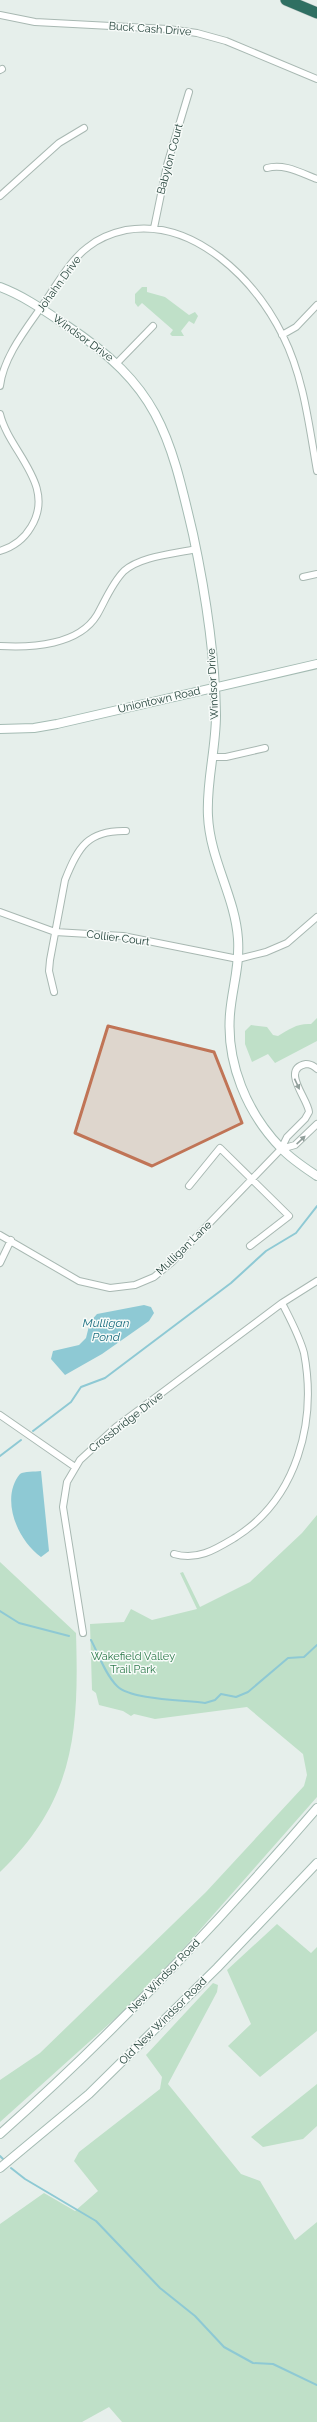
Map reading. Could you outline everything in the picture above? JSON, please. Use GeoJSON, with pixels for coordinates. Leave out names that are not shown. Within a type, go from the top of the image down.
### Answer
{"type":"FeatureCollection","features":[{"type":"Feature","properties":{"kind":"highway"},"geometry":{"type":"LineString","coordinates":[[286,0],[317,13]]}},
{"type":"Feature","properties":{"kind":"street","name":"Buck Cash Drive"},"geometry":{"type":"LineString","coordinates":[[0,15],[35,22],[190,32],[226,41],[317,79]]}},
{"type":"Feature","properties":{"kind":"street","name":"Babylon Court"},"geometry":{"type":"LineString","coordinates":[[154,228],[167,165],[189,92]]}},
{"type":"Feature","properties":{"kind":"street"},"geometry":{"type":"LineString","coordinates":[[0,196],[54,148],[84,128]]}},
{"type":"Feature","properties":{"kind":"street"},"geometry":{"type":"LineString","coordinates":[[267,168],[280,166],[317,179]]}},
{"type":"Feature","properties":{"kind":"street","name":"Johahn Drive"},"geometry":{"type":"LineString","coordinates":[[0,386],[8,360],[71,264],[88,246],[116,232],[154,228],[190,238],[222,260],[253,293],[282,335],[300,381],[317,471]]}},
{"type":"Feature","properties":{"kind":"street","name":"Windsor Drive"},"geometry":{"type":"LineString","coordinates":[[0,287],[41,308],[96,345],[117,363],[149,401],[167,436],[178,473],[196,549],[210,619],[216,716],[214,757],[208,791],[208,825],[218,869],[235,916],[238,974],[230,1014],[233,1061],[240,1084],[252,1110],[281,1149],[317,1176]]}},
{"type":"Feature","properties":{"kind":"street"},"geometry":{"type":"LineString","coordinates":[[282,335],[296,327],[317,305]]}},
{"type":"Feature","properties":{"kind":"street"},"geometry":{"type":"LineString","coordinates":[[117,363],[153,326]]}},
{"type":"Feature","properties":{"kind":"street"},"geometry":{"type":"LineString","coordinates":[[0,414],[7,435],[35,480],[39,504],[34,523],[28,532],[12,546],[0,551]]}},
{"type":"Feature","properties":{"kind":"street"},"geometry":{"type":"LineString","coordinates":[[0,646],[40,644],[80,633],[93,622],[118,578],[129,567],[150,560],[196,549]]}},
{"type":"Feature","properties":{"kind":"street"},"geometry":{"type":"LineString","coordinates":[[303,577],[317,574]]}},
{"type":"Feature","properties":{"kind":"street","name":"Uniontown Road"},"geometry":{"type":"LineString","coordinates":[[0,729],[34,728],[57,724],[317,664]]}},
{"type":"Feature","properties":{"kind":"street"},"geometry":{"type":"LineString","coordinates":[[214,757],[226,757],[265,748]]}},
{"type":"Feature","properties":{"kind":"street"},"geometry":{"type":"LineString","coordinates":[[54,992],[49,971],[55,932],[66,880],[81,848],[92,836],[99,833],[126,831]]}},
{"type":"Feature","properties":{"kind":"street","name":"Collier Court"},"geometry":{"type":"LineString","coordinates":[[0,912],[55,932],[123,936],[238,959]]}},
{"type":"Feature","properties":{"kind":"street"},"geometry":{"type":"LineString","coordinates":[[238,959],[266,952],[287,943],[298,936],[317,917]]}},
{"type":"Feature","properties":{"kind":"street"},"geometry":{"type":"LineString","coordinates":[[281,1149],[287,1137],[305,1119],[309,1112],[307,1103],[294,1078],[295,1073],[305,1064],[309,1064],[317,1069]]}},
{"type":"Feature","properties":{"kind":"street"},"geometry":{"type":"LineString","coordinates":[[281,1149],[295,1145],[317,1124]]}},
{"type":"Feature","properties":{"kind":"street"},"geometry":{"type":"LineString","coordinates":[[189,1186],[220,1148],[289,1216],[250,1246]]}},
{"type":"Feature","properties":{"kind":"street","name":"Mulligan Lane"},"geometry":{"type":"LineString","coordinates":[[0,1235],[11,1240],[79,1281],[104,1287],[135,1285],[154,1277],[172,1262],[281,1149]]}},
{"type":"Feature","properties":{"kind":"street"},"geometry":{"type":"LineString","coordinates":[[0,1263],[11,1240]]}},
{"type":"Feature","properties":{"kind":"street","name":"Crossbridge Drive"},"geometry":{"type":"LineString","coordinates":[[83,1633],[63,1507],[67,1482],[75,1467],[88,1451],[116,1428],[282,1303],[317,1280]]}},
{"type":"Feature","properties":{"kind":"street"},"geometry":{"type":"LineString","coordinates":[[174,1554],[186,1557],[197,1557],[216,1549],[247,1529],[277,1500],[289,1481],[296,1466],[304,1447],[309,1425],[310,1382],[304,1351],[282,1303]]}},
{"type":"Feature","properties":{"kind":"street"},"geometry":{"type":"LineString","coordinates":[[0,1415],[75,1467]]}},
{"type":"Feature","properties":{"kind":"street","name":"New Windsor Road"},"geometry":{"type":"LineString","coordinates":[[0,2134],[79,2061],[179,1962],[317,1808]]}},
{"type":"Feature","properties":{"kind":"street","name":"Old New Windsor Road"},"geometry":{"type":"LineString","coordinates":[[0,2168],[89,2094],[222,1963],[317,1863]]}},
{"type":"Feature","properties":{"kind":"highlighted area"},"geometry":{"type":"Polygon","coordinates":[[[108,1026],[214,1052],[242,1123],[152,1166],[75,1133],[108,1026]]]}},
{"type":"Feature","properties":{"kind":"green space"},"geometry":{"type":"Polygon","coordinates":[[[142,287],[147,287],[147,292],[165,297],[189,315],[195,312],[198,316],[194,324],[189,321],[181,331],[184,336],[172,336],[170,334],[173,330],[142,303],[138,307],[135,303],[135,294],[142,287]]]}},
{"type":"Feature","properties":{"kind":"green space"},"geometry":{"type":"Polygon","coordinates":[[[317,1018],[317,1041],[275,1063],[268,1054],[252,1062],[245,1044],[245,1031],[251,1025],[267,1027],[273,1035],[278,1036],[298,1026],[311,1024],[317,1018]]]}},
{"type":"Feature","properties":{"kind":"green space"},"geometry":{"type":"Polygon","coordinates":[[[317,1515],[317,1797],[184,1948],[128,2007],[0,2122],[0,2080],[40,2053],[206,1892],[304,1786],[307,1775],[303,1754],[247,1707],[155,1719],[134,1714],[131,1716],[123,1711],[99,1705],[96,1693],[92,1690],[90,1624],[124,1622],[131,1609],[152,1620],[197,1609],[180,1573],[183,1572],[200,1607],[250,1582],[302,1533],[317,1515]]]}},
{"type":"Feature","properties":{"kind":"green space","name":"Wakefield Valley Trail Park"},"geometry":{"type":"Polygon","coordinates":[[[0,1562],[76,1633],[77,1668],[73,1733],[67,1762],[58,1791],[44,1818],[25,1845],[0,1872],[0,1562]]]}},
{"type":"Feature","properties":{"kind":"green space"},"geometry":{"type":"Polygon","coordinates":[[[277,1924],[311,1953],[317,1947],[317,2031],[260,2077],[228,2046],[251,2024],[227,1970],[277,1924]]]}},
{"type":"Feature","properties":{"kind":"green space"},"geometry":{"type":"Polygon","coordinates":[[[213,1983],[218,1985],[217,1992],[168,2084],[241,2174],[260,2181],[295,2240],[317,2222],[317,2422],[122,2422],[109,2407],[82,2422],[0,2422],[0,2224],[44,2193],[75,2211],[98,2191],[74,2161],[79,2152],[160,2089],[162,2077],[146,2055],[213,1983]]]}},
{"type":"Feature","properties":{"kind":"green space"},"geometry":{"type":"Polygon","coordinates":[[[317,2084],[317,2126],[303,2139],[263,2147],[251,2137],[317,2084]]]}},
{"type":"Feature","properties":{"kind":"water","name":"Mulligan Pond"},"geometry":{"type":"Polygon","coordinates":[[[144,1305],[151,1307],[154,1313],[149,1321],[102,1354],[65,1375],[51,1359],[53,1351],[79,1345],[86,1338],[90,1322],[97,1314],[144,1305]]]}},
{"type":"Feature","properties":{"kind":"water"},"geometry":{"type":"Polygon","coordinates":[[[41,1471],[49,1551],[41,1557],[32,1550],[19,1530],[14,1518],[11,1495],[14,1484],[20,1474],[41,1471]]]}},
{"type":"Feature","properties":{"kind":"waterway"},"geometry":{"type":"LineString","coordinates":[[33,1431],[71,1402],[81,1387],[105,1378],[231,1283],[266,1251],[296,1233],[317,1206]]}},
{"type":"Feature","properties":{"kind":"waterway"},"geometry":{"type":"LineString","coordinates":[[0,1456],[21,1440]]}},
{"type":"Feature","properties":{"kind":"waterway"},"geometry":{"type":"LineString","coordinates":[[0,1611],[19,1623],[69,1636]]}},
{"type":"Feature","properties":{"kind":"waterway"},"geometry":{"type":"LineString","coordinates":[[91,1640],[109,1676],[117,1686],[124,1691],[158,1699],[205,1703],[215,1700],[221,1694],[236,1697],[248,1692],[288,1658],[304,1657],[317,1645]]}},
{"type":"Feature","properties":{"kind":"waterway"},"geometry":{"type":"LineString","coordinates":[[0,2156],[3,2159]]}},
{"type":"Feature","properties":{"kind":"waterway"},"geometry":{"type":"LineString","coordinates":[[11,2168],[25,2179],[96,2221],[160,2288],[195,2316],[224,2347],[253,2363],[273,2364],[317,2385]]}}]}
